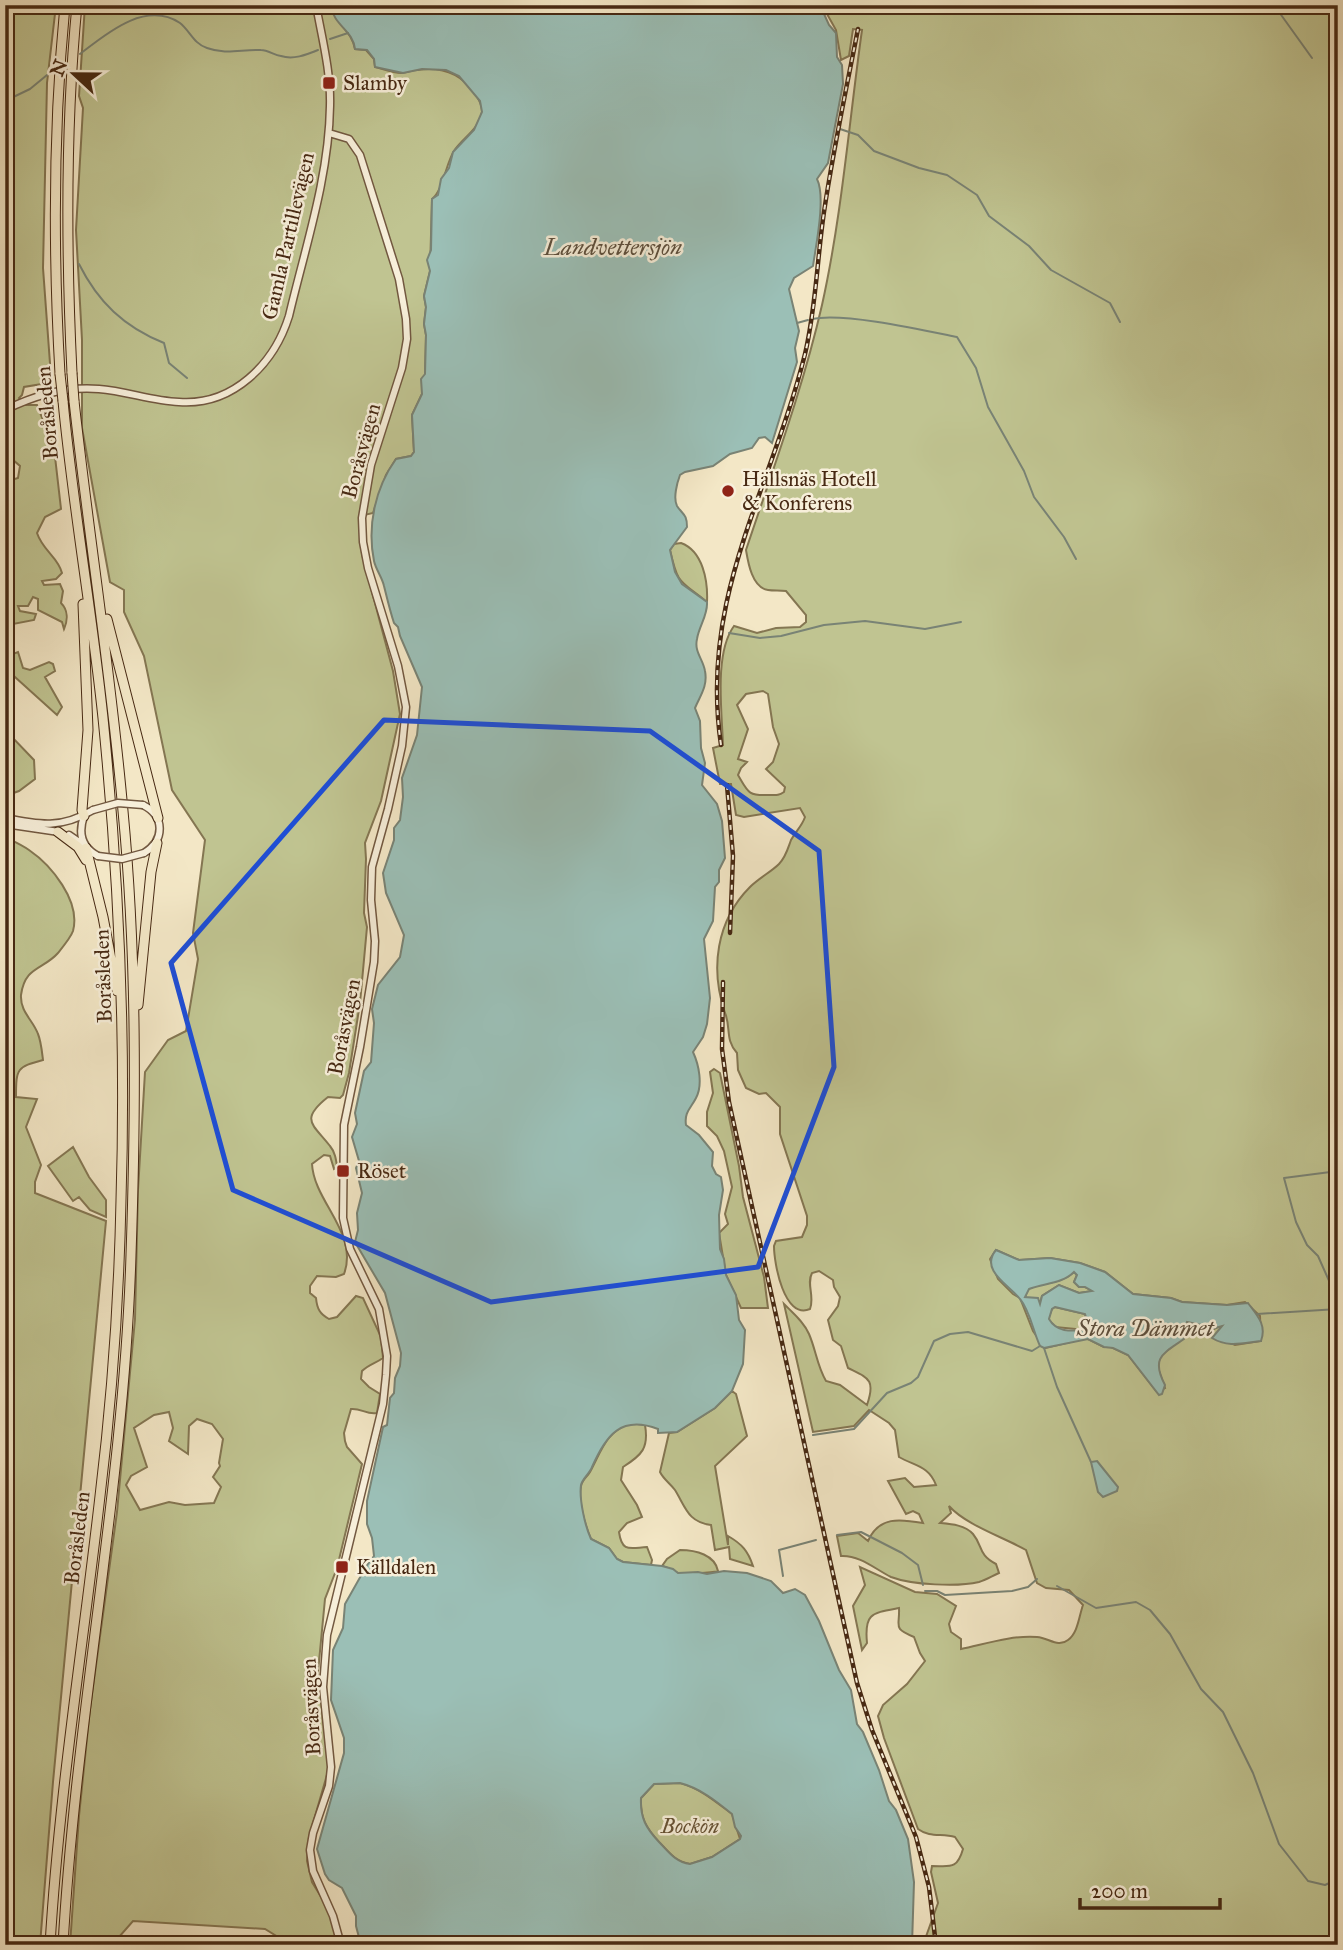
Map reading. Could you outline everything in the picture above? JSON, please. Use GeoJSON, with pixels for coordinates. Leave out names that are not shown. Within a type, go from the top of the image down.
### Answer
{"type":"FeatureCollection","features":[{"type":"Feature","properties":{"kind":"highway","name":"Boråsleden"},"geometry":{"type":"LineString","coordinates":[[50,1945],[60,1816],[100,1496],[111,1385],[121,1204],[122,1024],[114,849],[103,718],[62,401],[55,279],[55,147],[65,5]]}},
{"type":"Feature","properties":{"kind":"highway","name":"Boråsleden"},"geometry":{"type":"LineString","coordinates":[[63,1945],[75,1783],[112,1497],[123,1386],[131,1257],[134,1045],[131,927],[124,814],[72,373],[67,278],[67,135],[77,5]]}},
{"type":"Feature","properties":{"kind":"highway"},"geometry":{"type":"LineString","coordinates":[[83,570],[88,730],[82,810],[88,813]]}},
{"type":"Feature","properties":{"kind":"highway"},"geometry":{"type":"LineString","coordinates":[[96,570],[158,817]]}},
{"type":"Feature","properties":{"kind":"highway"},"geometry":{"type":"LineString","coordinates":[[58,832],[78,847],[90,869]]}},
{"type":"Feature","properties":{"kind":"highway"},"geometry":{"type":"LineString","coordinates":[[134,1045],[151,872],[157,843]]}},
{"type":"Feature","properties":{"kind":"highway"},"geometry":{"type":"LineString","coordinates":[[86,847],[103,917],[122,1024]]}},
{"type":"Feature","properties":{"kind":"street","name":"Gamla Partillevägen"},"geometry":{"type":"LineString","coordinates":[[5,410],[43,394],[83,389],[169,401],[199,402],[230,391],[250,378],[273,352],[289,316],[329,133],[329,82],[316,5]]}},
{"type":"Feature","properties":{"kind":"street","name":"Boråsvägen"},"geometry":{"type":"LineString","coordinates":[[329,133],[349,139],[360,155],[400,279],[407,339],[402,368],[371,465],[362,518],[368,568],[398,666],[406,707],[402,746],[372,867],[374,962],[343,1134],[344,1227],[350,1248],[379,1309],[387,1356],[383,1404],[332,1606],[324,1663],[323,1687],[331,1767],[325,1800],[313,1833],[311,1859],[341,1945]]}},
{"type":"Feature","properties":{"kind":"street"},"geometry":{"type":"LineString","coordinates":[[5,818],[58,824],[118,803],[143,805],[155,812],[161,831],[157,843],[144,853],[122,859],[98,856],[70,835],[5,824]]}},
{"type":"Feature","properties":{"kind":"street"},"geometry":{"type":"LineString","coordinates":[[86,847],[81,833],[88,813]]}},
{"type":"Feature","properties":{"kind":"highlighted area"},"geometry":{"type":"Polygon","coordinates":[[[384,720],[650,731],[819,851],[834,1067],[758,1267],[491,1302],[233,1190],[171,963],[384,720]]]}},
{"type":"Feature","properties":{"kind":"green space"},"geometry":{"type":"Polygon","coordinates":[[[5,5],[56,5],[47,83],[43,268],[51,377],[48,383],[24,387],[19,398],[25,405],[37,405],[54,448],[61,509],[45,517],[37,533],[62,573],[56,579],[42,581],[44,585],[60,584],[63,591],[61,603],[67,615],[64,629],[62,622],[38,610],[38,599],[33,597],[28,606],[18,606],[20,611],[36,614],[34,620],[8,625],[5,623],[5,482],[18,478],[20,466],[5,453],[8,434],[5,431],[5,5]]]}},
{"type":"Feature","properties":{"kind":"green space"},"geometry":{"type":"Polygon","coordinates":[[[85,5],[330,5],[351,37],[355,49],[366,50],[374,59],[375,67],[398,73],[426,69],[449,72],[469,85],[479,99],[482,109],[474,129],[454,151],[439,190],[432,199],[430,271],[424,296],[425,375],[422,394],[412,415],[414,452],[411,456],[396,459],[386,475],[373,513],[360,516],[362,554],[393,671],[400,714],[381,801],[365,843],[364,913],[367,927],[360,1003],[349,1073],[343,1095],[340,1098],[328,1097],[311,1117],[314,1127],[332,1148],[335,1156],[337,1167],[334,1169],[330,1156],[324,1155],[312,1164],[320,1191],[341,1231],[347,1259],[344,1274],[336,1277],[317,1276],[310,1286],[310,1293],[316,1298],[320,1311],[329,1319],[337,1317],[356,1296],[363,1298],[381,1337],[383,1358],[362,1371],[361,1379],[380,1394],[377,1413],[351,1409],[344,1433],[347,1447],[362,1464],[337,1568],[325,1599],[318,1672],[331,1761],[309,1837],[307,1861],[312,1882],[328,1908],[340,1945],[291,1945],[265,1929],[133,1921],[112,1945],[70,1945],[90,1709],[117,1512],[135,1319],[138,1190],[145,1072],[168,1040],[186,1031],[198,959],[193,933],[205,840],[172,790],[144,656],[124,612],[124,590],[110,582],[82,428],[82,340],[76,230],[83,108],[79,96],[85,5]],[[169,1412],[154,1415],[134,1428],[147,1467],[131,1476],[126,1485],[140,1510],[169,1502],[185,1505],[214,1503],[221,1487],[213,1477],[220,1466],[223,1439],[212,1424],[197,1419],[189,1426],[188,1454],[169,1441],[173,1428],[169,1412]]]}},
{"type":"Feature","properties":{"kind":"green space"},"geometry":{"type":"Polygon","coordinates":[[[822,5],[1338,5],[1338,1945],[923,1945],[938,1903],[932,1866],[955,1864],[963,1849],[955,1837],[918,1829],[884,1738],[878,1716],[883,1705],[907,1684],[925,1661],[914,1637],[900,1629],[899,1608],[872,1616],[867,1626],[867,1643],[862,1650],[853,1606],[865,1585],[860,1567],[915,1592],[937,1594],[956,1606],[949,1624],[951,1632],[961,1639],[961,1649],[1018,1637],[1064,1642],[1074,1633],[1083,1605],[1069,1590],[1046,1588],[1037,1583],[1026,1550],[975,1525],[949,1506],[951,1513],[940,1523],[970,1531],[986,1557],[996,1564],[999,1573],[970,1584],[923,1583],[900,1580],[861,1560],[841,1556],[837,1536],[858,1533],[868,1541],[884,1523],[898,1520],[923,1523],[919,1514],[913,1511],[906,1514],[888,1481],[905,1478],[914,1487],[936,1485],[925,1470],[899,1457],[895,1430],[869,1410],[854,1426],[813,1432],[784,1304],[807,1330],[826,1381],[840,1385],[867,1405],[870,1385],[865,1377],[848,1368],[841,1346],[833,1340],[828,1320],[838,1306],[840,1297],[833,1280],[819,1271],[812,1273],[810,1309],[801,1310],[793,1306],[782,1288],[774,1246],[776,1241],[802,1237],[807,1216],[780,1134],[780,1107],[766,1093],[759,1094],[746,1088],[738,1070],[737,1053],[731,1043],[720,996],[717,963],[719,946],[730,915],[750,887],[781,861],[805,817],[800,808],[744,817],[736,815],[731,784],[720,784],[713,748],[723,745],[721,667],[734,626],[757,633],[776,628],[800,627],[806,622],[806,615],[786,591],[768,590],[758,585],[752,574],[746,550],[806,367],[822,305],[835,237],[862,30],[853,29],[849,56],[841,60],[836,30],[822,5]],[[763,691],[746,694],[737,705],[748,729],[738,759],[747,762],[738,775],[752,794],[777,795],[784,792],[785,787],[766,769],[773,762],[779,744],[773,727],[768,694],[763,691]],[[996,1250],[990,1259],[998,1279],[1020,1298],[1033,1331],[1045,1348],[1083,1339],[1104,1347],[1107,1345],[1128,1355],[1157,1392],[1165,1388],[1158,1368],[1160,1355],[1177,1341],[1187,1322],[1212,1330],[1222,1325],[1223,1328],[1214,1336],[1235,1345],[1261,1341],[1260,1316],[1245,1302],[1227,1305],[1182,1302],[1171,1298],[1133,1294],[1105,1272],[1080,1263],[1050,1258],[1019,1260],[996,1250]]]}},
{"type":"Feature","properties":{"kind":"green space"},"geometry":{"type":"Polygon","coordinates":[[[681,543],[694,553],[703,568],[707,602],[681,581],[675,570],[670,550],[674,544],[681,543]]]}},
{"type":"Feature","properties":{"kind":"green space"},"geometry":{"type":"Polygon","coordinates":[[[18,652],[23,668],[30,670],[49,662],[53,664],[55,671],[45,677],[62,707],[57,715],[5,668],[5,657],[18,652]]]}},
{"type":"Feature","properties":{"kind":"green space"},"geometry":{"type":"Polygon","coordinates":[[[5,734],[12,737],[34,760],[35,779],[19,791],[5,796],[5,734]]]}},
{"type":"Feature","properties":{"kind":"green space"},"geometry":{"type":"Polygon","coordinates":[[[5,837],[29,850],[55,874],[73,908],[73,931],[58,953],[26,979],[21,995],[27,1016],[39,1037],[43,1060],[20,1070],[16,1087],[16,1097],[37,1099],[26,1127],[41,1165],[35,1182],[35,1193],[106,1221],[40,1945],[5,1945],[5,837]]]}},
{"type":"Feature","properties":{"kind":"green space"},"geometry":{"type":"Polygon","coordinates":[[[714,1069],[720,1073],[743,1197],[764,1277],[768,1308],[741,1308],[726,1275],[719,1233],[728,1224],[725,1214],[732,1187],[724,1151],[717,1136],[707,1126],[707,1112],[713,1093],[710,1072],[714,1069]]]}},
{"type":"Feature","properties":{"kind":"green space"},"geometry":{"type":"Polygon","coordinates":[[[73,1147],[89,1177],[106,1200],[106,1217],[90,1210],[79,1197],[73,1201],[48,1166],[73,1147]]]}},
{"type":"Feature","properties":{"kind":"green space"},"geometry":{"type":"Polygon","coordinates":[[[1074,1272],[1077,1275],[1074,1282],[1079,1287],[1093,1291],[1079,1293],[1059,1285],[1042,1296],[1040,1304],[1025,1297],[1028,1289],[1064,1279],[1074,1272]]]}},
{"type":"Feature","properties":{"kind":"green space"},"geometry":{"type":"Polygon","coordinates":[[[1055,1307],[1085,1314],[1088,1324],[1086,1330],[1055,1327],[1048,1319],[1055,1307]]]}},
{"type":"Feature","properties":{"kind":"green space"},"geometry":{"type":"Polygon","coordinates":[[[732,1391],[736,1394],[747,1436],[715,1466],[728,1545],[728,1536],[744,1548],[753,1566],[730,1559],[729,1547],[715,1550],[711,1525],[692,1517],[660,1472],[669,1433],[677,1432],[715,1408],[732,1391]]]}},
{"type":"Feature","properties":{"kind":"green space"},"geometry":{"type":"Polygon","coordinates":[[[630,1423],[645,1425],[646,1440],[639,1455],[623,1467],[621,1480],[642,1517],[627,1523],[619,1532],[620,1539],[628,1548],[647,1547],[651,1565],[623,1562],[617,1559],[609,1548],[591,1539],[581,1506],[582,1484],[605,1443],[615,1432],[630,1423]]]}},
{"type":"Feature","properties":{"kind":"green space"},"geometry":{"type":"Polygon","coordinates":[[[680,1550],[704,1554],[713,1561],[718,1571],[678,1573],[662,1566],[680,1550]]]}},
{"type":"Feature","properties":{"kind":"green space","name":"Bockön"},"geometry":{"type":"Polygon","coordinates":[[[680,1783],[701,1792],[732,1814],[740,1839],[712,1857],[690,1864],[672,1856],[647,1827],[641,1798],[654,1784],[680,1783]]]}},
{"type":"Feature","properties":{"kind":"water","name":"Landvettersjön"},"geometry":{"type":"Polygon","coordinates":[[[330,5],[820,5],[829,25],[836,33],[837,57],[842,65],[843,84],[828,163],[817,179],[821,197],[813,266],[794,278],[789,289],[799,331],[795,348],[797,362],[772,443],[765,437],[759,438],[752,448],[730,454],[713,466],[680,475],[676,503],[685,517],[687,527],[670,550],[675,572],[682,584],[707,602],[696,644],[705,671],[705,681],[695,708],[700,721],[701,748],[705,763],[702,785],[717,804],[722,821],[725,858],[719,870],[719,882],[715,887],[713,921],[704,939],[710,998],[703,1037],[693,1052],[700,1081],[696,1098],[687,1113],[686,1125],[699,1135],[713,1152],[712,1166],[721,1177],[723,1190],[719,1215],[720,1249],[726,1275],[736,1295],[739,1320],[745,1330],[743,1364],[732,1391],[715,1408],[677,1432],[658,1433],[658,1429],[645,1425],[625,1426],[616,1431],[609,1437],[583,1480],[581,1498],[591,1539],[609,1548],[617,1559],[623,1562],[662,1566],[678,1573],[747,1573],[771,1581],[783,1593],[795,1589],[805,1595],[851,1690],[857,1724],[863,1732],[889,1801],[896,1810],[908,1839],[914,1882],[912,1945],[655,1945],[642,1942],[633,1945],[361,1945],[356,1916],[342,1888],[325,1874],[317,1849],[344,1753],[344,1738],[331,1700],[333,1650],[343,1628],[345,1604],[374,1556],[367,1524],[367,1501],[383,1427],[387,1425],[390,1398],[394,1393],[401,1353],[385,1293],[355,1242],[358,1230],[357,1213],[362,1193],[356,1168],[359,1161],[352,1137],[357,1124],[355,1113],[364,1071],[371,1062],[374,1023],[372,1009],[378,985],[400,957],[404,935],[386,893],[383,873],[394,840],[394,828],[400,820],[402,778],[417,735],[422,687],[394,623],[375,564],[372,521],[378,495],[389,470],[396,459],[411,456],[414,452],[412,415],[422,394],[421,379],[425,374],[424,296],[430,271],[427,260],[431,250],[432,199],[438,195],[441,179],[449,168],[453,152],[474,130],[482,112],[480,101],[459,76],[446,70],[422,69],[403,73],[375,67],[374,59],[367,50],[355,49],[351,37],[332,12],[330,5]],[[680,1783],[654,1784],[641,1798],[647,1827],[669,1853],[690,1864],[712,1857],[740,1839],[732,1814],[708,1796],[680,1783]]]}},
{"type":"Feature","properties":{"kind":"water","name":"Stora Dämmet"},"geometry":{"type":"Polygon","coordinates":[[[996,1250],[1019,1260],[1050,1258],[1080,1263],[1105,1272],[1133,1294],[1171,1298],[1182,1302],[1227,1305],[1248,1303],[1258,1316],[1263,1335],[1261,1341],[1224,1343],[1212,1338],[1222,1326],[1208,1330],[1201,1325],[1187,1322],[1184,1339],[1165,1353],[1159,1363],[1165,1385],[1159,1395],[1128,1355],[1113,1348],[1104,1347],[1088,1339],[1044,1348],[1040,1346],[1023,1304],[993,1271],[992,1257],[996,1250]],[[1074,1272],[1058,1281],[1029,1289],[1025,1297],[1038,1298],[1040,1304],[1042,1296],[1059,1285],[1079,1293],[1092,1291],[1079,1287],[1074,1282],[1077,1275],[1074,1272]],[[1055,1307],[1049,1319],[1056,1327],[1065,1330],[1087,1330],[1085,1314],[1055,1307]]]}},
{"type":"Feature","properties":{"kind":"water"},"geometry":{"type":"Polygon","coordinates":[[[1097,1461],[1118,1487],[1117,1491],[1103,1497],[1098,1492],[1091,1462],[1097,1461]]]}},
{"type":"Feature","properties":{"kind":"waterway"},"geometry":{"type":"LineString","coordinates":[[1274,5],[1312,58]]}},
{"type":"Feature","properties":{"kind":"waterway"},"geometry":{"type":"LineString","coordinates":[[80,54],[127,22],[153,15],[180,23],[199,44],[214,50],[264,50],[290,57],[318,50]]}},
{"type":"Feature","properties":{"kind":"waterway"},"geometry":{"type":"LineString","coordinates":[[330,39],[348,33]]}},
{"type":"Feature","properties":{"kind":"waterway"},"geometry":{"type":"LineString","coordinates":[[5,101],[30,89],[47,75]]}},
{"type":"Feature","properties":{"kind":"waterway"},"geometry":{"type":"LineString","coordinates":[[840,129],[858,135],[874,151],[947,175],[977,195],[989,216],[1029,246],[1051,270],[1110,303],[1120,322]]}},
{"type":"Feature","properties":{"kind":"waterway"},"geometry":{"type":"LineString","coordinates":[[79,264],[86,278],[114,312],[137,329],[164,343],[169,363],[187,378]]}},
{"type":"Feature","properties":{"kind":"waterway"},"geometry":{"type":"LineString","coordinates":[[812,319],[826,317],[863,320],[957,337],[976,368],[988,407],[1024,471],[1034,497],[1064,537],[1076,559]]}},
{"type":"Feature","properties":{"kind":"waterway"},"geometry":{"type":"LineString","coordinates":[[797,323],[808,320]]}},
{"type":"Feature","properties":{"kind":"waterway"},"geometry":{"type":"LineString","coordinates":[[729,633],[760,638],[781,636],[824,625],[865,621],[925,629],[961,622]]}},
{"type":"Feature","properties":{"kind":"waterway"},"geometry":{"type":"LineString","coordinates":[[1338,1171],[1284,1178],[1296,1222],[1307,1245],[1318,1256],[1338,1301]]}},
{"type":"Feature","properties":{"kind":"waterway"},"geometry":{"type":"LineString","coordinates":[[1257,1314],[1338,1309]]}},
{"type":"Feature","properties":{"kind":"waterway"},"geometry":{"type":"LineString","coordinates":[[813,1435],[854,1429],[887,1393],[911,1383],[918,1377],[934,1341],[950,1334],[968,1332],[1032,1351],[1040,1346]]}},
{"type":"Feature","properties":{"kind":"waterway"},"geometry":{"type":"LineString","coordinates":[[1044,1348],[1057,1387],[1091,1462]]}},
{"type":"Feature","properties":{"kind":"waterway"},"geometry":{"type":"LineString","coordinates":[[837,1535],[861,1532],[902,1553],[918,1565],[923,1585]]}},
{"type":"Feature","properties":{"kind":"waterway"},"geometry":{"type":"LineString","coordinates":[[783,1576],[779,1550],[816,1540]]}},
{"type":"Feature","properties":{"kind":"waterway"},"geometry":{"type":"LineString","coordinates":[[925,1591],[937,1591],[945,1595],[1012,1591],[1028,1587],[1037,1579]]}},
{"type":"Feature","properties":{"kind":"waterway"},"geometry":{"type":"LineString","coordinates":[[1057,1586],[1096,1608],[1136,1602],[1150,1610],[1170,1634],[1201,1689],[1223,1712],[1253,1773],[1279,1844],[1308,1881],[1325,1885],[1338,1879]]}},
{"type":"Feature","properties":{"kind":"railway"},"geometry":{"type":"LineString","coordinates":[[721,745],[717,691],[720,640],[729,592],[805,354],[812,319],[828,189],[858,29]]}},
{"type":"Feature","properties":{"kind":"railway"},"geometry":{"type":"LineString","coordinates":[[727,785],[733,856],[730,933]]}},
{"type":"Feature","properties":{"kind":"railway"},"geometry":{"type":"LineString","coordinates":[[723,982],[722,1049],[729,1102],[857,1683],[872,1730],[916,1837],[929,1887],[936,1945]]}},
{"type":"Feature","properties":{"kind":"place","name":"Slamby"},"geometry":{"type":"Point","coordinates":[329,83]}},
{"type":"Feature","properties":{"kind":"place","name":"Hällsnäs Hotell & Konferens"},"geometry":{"type":"Point","coordinates":[728,491]}},
{"type":"Feature","properties":{"kind":"place","name":"Röset"},"geometry":{"type":"Point","coordinates":[343,1171]}},
{"type":"Feature","properties":{"kind":"place","name":"Källdalen"},"geometry":{"type":"Point","coordinates":[342,1567]}}]}
